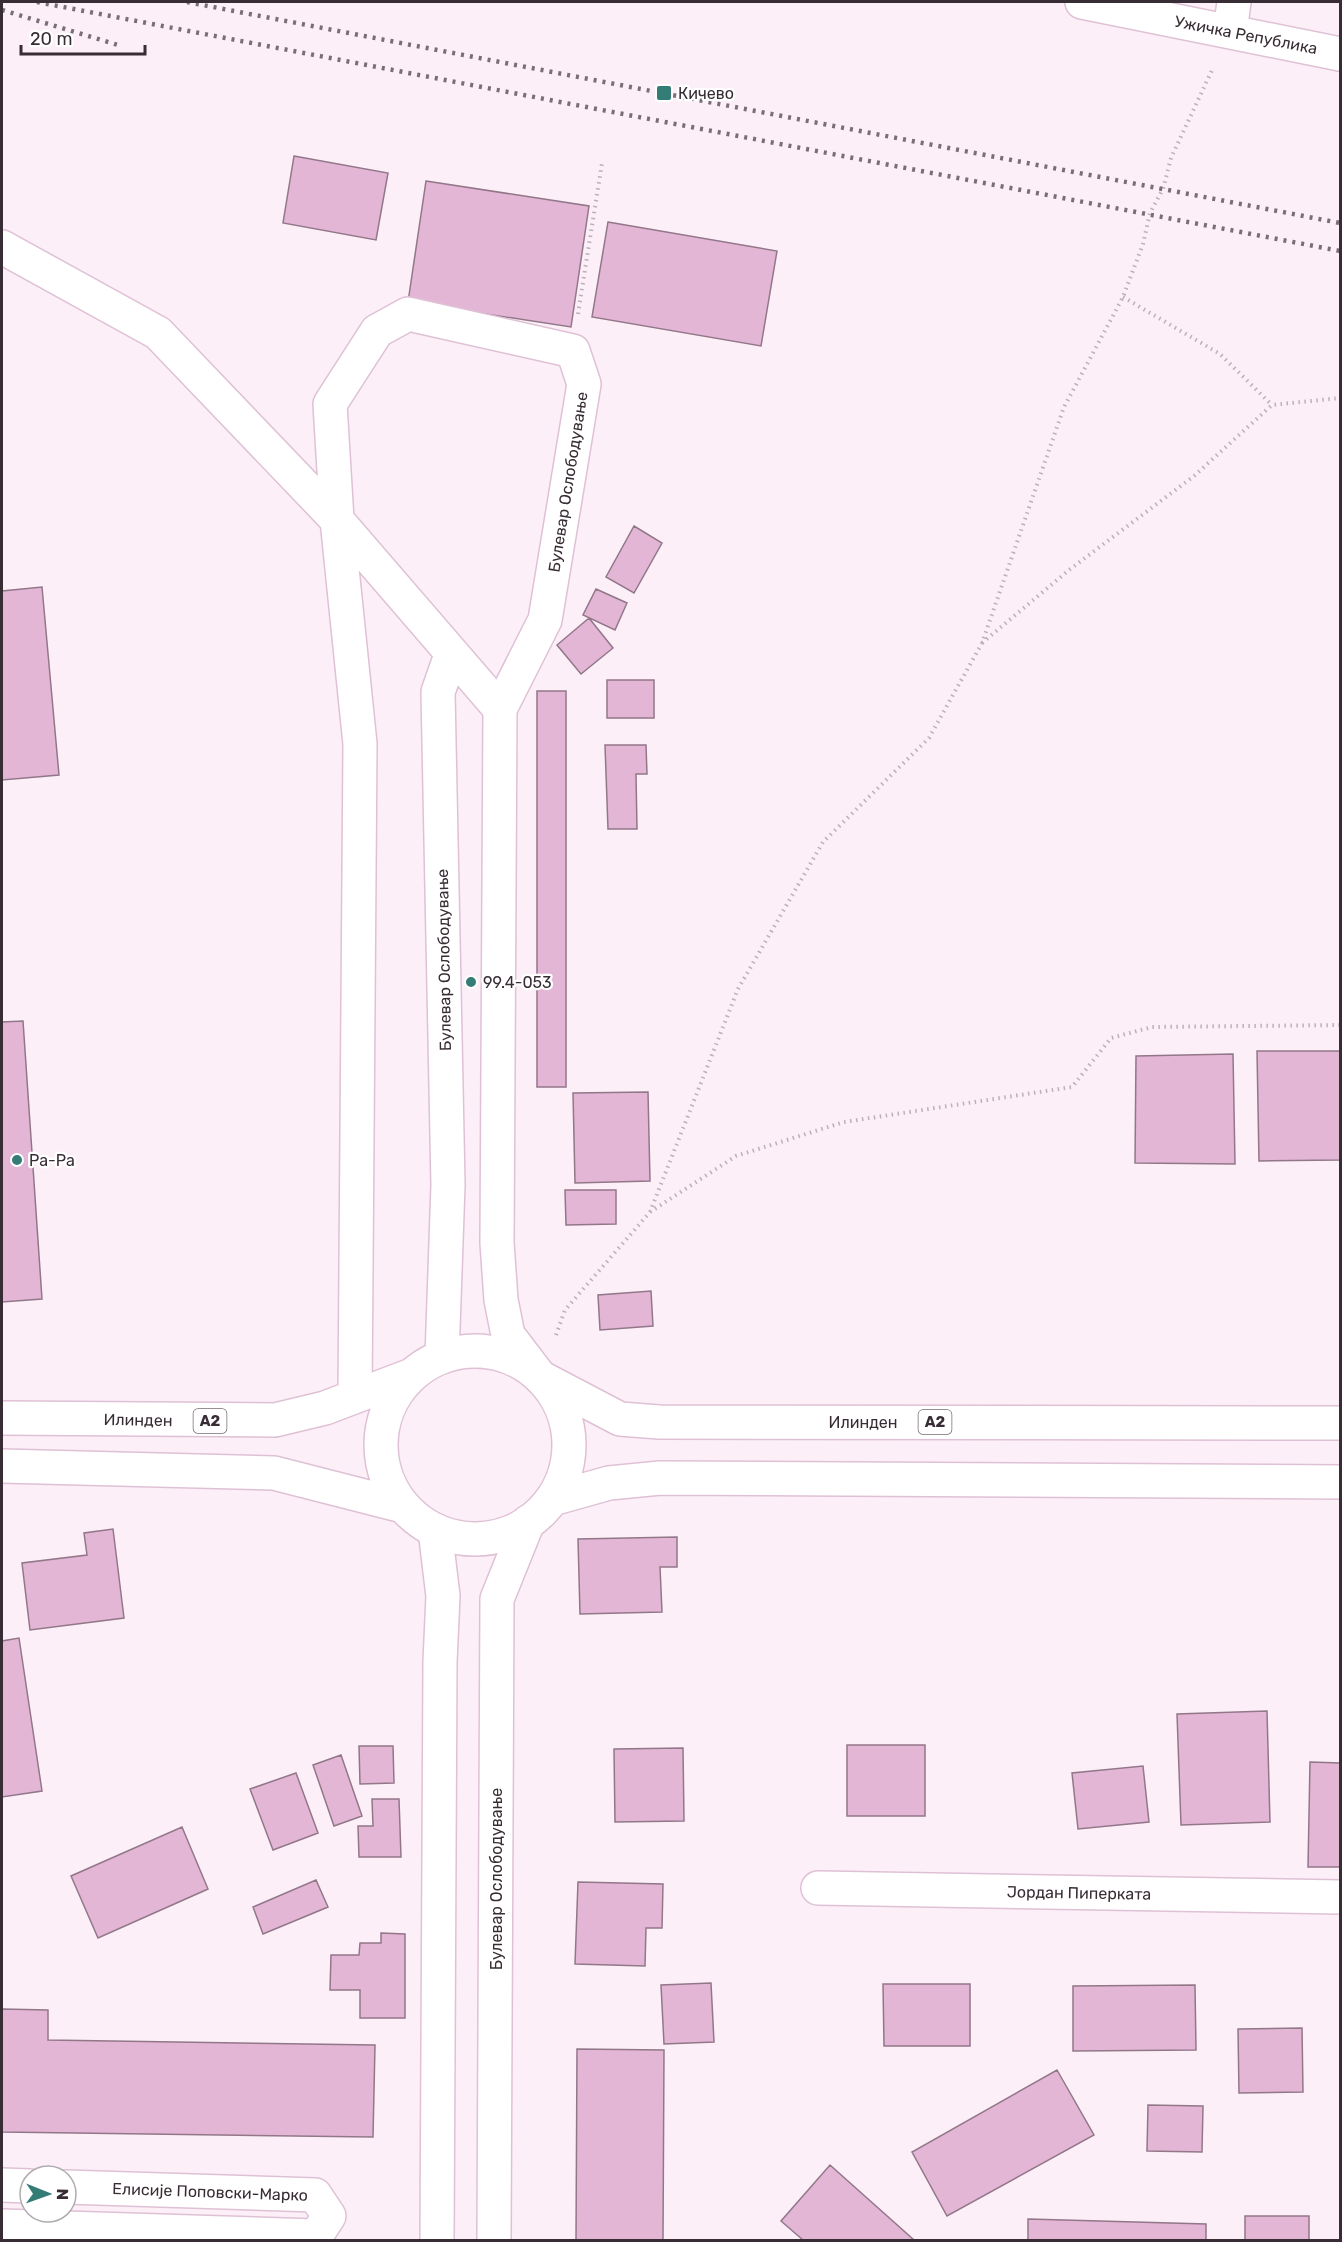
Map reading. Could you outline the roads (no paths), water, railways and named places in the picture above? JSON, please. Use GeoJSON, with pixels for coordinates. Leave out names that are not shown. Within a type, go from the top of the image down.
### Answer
{"type":"FeatureCollection","features":[{"type":"Feature","properties":{"kind":"street","name":"Ужичка Република"},"geometry":{"type":"LineString","coordinates":[[1082,2],[1232,17],[1341,54]]}},
{"type":"Feature","properties":{"kind":"street"},"geometry":{"type":"LineString","coordinates":[[3,252],[158,333],[337,520],[451,655],[500,709]]}},
{"type":"Feature","properties":{"kind":"street","name":"Булевар Ослободување"},"geometry":{"type":"LineString","coordinates":[[337,520],[330,404],[376,331],[408,314],[573,351],[584,384],[545,620],[500,709],[497,1243],[501,1300],[507,1335],[540,1377]]}},
{"type":"Feature","properties":{"kind":"street"},"geometry":{"type":"LineString","coordinates":[[337,520],[360,744],[355,1396]]}},
{"type":"Feature","properties":{"kind":"street","name":"Булевар Ослободување"},"geometry":{"type":"LineString","coordinates":[[442,1356],[448,1185],[438,692],[451,655]]}},
{"type":"Feature","properties":{"kind":"street","name":"Илинден"},"geometry":{"type":"LineString","coordinates":[[2,1418],[275,1420],[325,1408],[412,1375],[442,1356],[462,1351],[504,1355],[524,1364],[540,1377],[620,1419],[659,1422],[1341,1424]]}},
{"type":"Feature","properties":{"kind":"street","name":"Илинден"},"geometry":{"type":"LineString","coordinates":[[412,1375],[394,1397],[383,1424],[381,1453],[388,1481],[403,1506],[435,1530],[458,1537],[482,1539],[506,1533],[528,1522],[552,1499],[564,1475],[569,1449],[566,1422],[556,1398],[540,1377]]}},
{"type":"Feature","properties":{"kind":"street","name":"Илинден"},"geometry":{"type":"LineString","coordinates":[[2,1466],[274,1473],[403,1506]]}},
{"type":"Feature","properties":{"kind":"street","name":"Илинден"},"geometry":{"type":"LineString","coordinates":[[552,1499],[609,1482],[660,1478],[1341,1482]]}},
{"type":"Feature","properties":{"kind":"street","name":"Булевар Ослободување"},"geometry":{"type":"LineString","coordinates":[[494,2241],[497,1599],[528,1522]]}},
{"type":"Feature","properties":{"kind":"street"},"geometry":{"type":"LineString","coordinates":[[435,1530],[443,1596],[440,1673],[437,2241]]}},
{"type":"Feature","properties":{"kind":"street","name":"Јордан Пиперката"},"geometry":{"type":"LineString","coordinates":[[818,1888],[1341,1897]]}},
{"type":"Feature","properties":{"kind":"street"},"geometry":{"type":"LineString","coordinates":[[2,2185],[18,2186]]}},
{"type":"Feature","properties":{"kind":"street","name":"Елисије Поповски-Марко"},"geometry":{"type":"LineString","coordinates":[[2,2226],[316,2236],[329,2216],[315,2195],[78,2187]]}},
{"type":"Feature","properties":{"kind":"railway"},"geometry":{"type":"LineString","coordinates":[[37,2],[1340,251]]}},
{"type":"Feature","properties":{"kind":"railway"},"geometry":{"type":"LineString","coordinates":[[187,2],[1340,223]]}},
{"type":"Feature","properties":{"kind":"railway"},"geometry":{"type":"LineString","coordinates":[[2,10],[118,45]]}},
{"type":"Feature","properties":{"kind":"place","name":"Кичево"},"geometry":{"type":"Point","coordinates":[664,93]}},
{"type":"Feature","properties":{"kind":"place","name":"99.4-053"},"geometry":{"type":"Point","coordinates":[471,982]}},
{"type":"Feature","properties":{"kind":"place","name":"Ра-Ра"},"geometry":{"type":"Point","coordinates":[17,1160]}}]}
